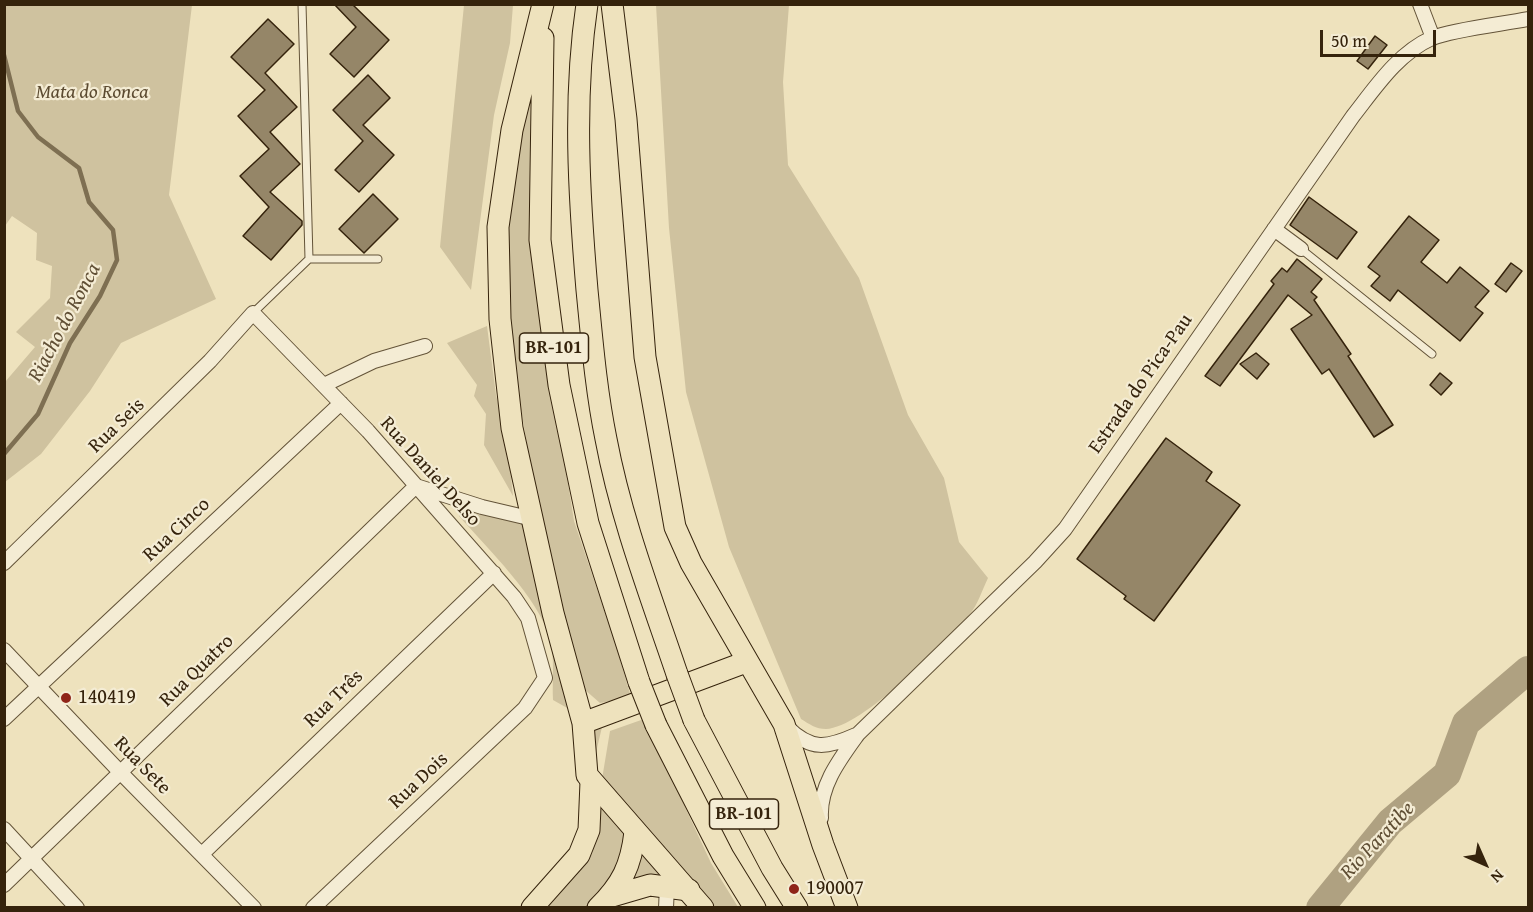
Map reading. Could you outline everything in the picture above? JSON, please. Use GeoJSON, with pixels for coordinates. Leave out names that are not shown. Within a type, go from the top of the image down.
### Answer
{"type":"FeatureCollection","features":[{"type":"Feature","properties":{"kind":"main road"},"geometry":{"type":"LineString","coordinates":[[543,4],[512,130],[498,227],[504,372],[521,476],[572,691],[583,723],[584,765],[591,782],[703,908]]}},
{"type":"Feature","properties":{"kind":"main road","name":"BR-101"},"geometry":{"type":"LineString","coordinates":[[543,4],[540,240],[559,385],[588,523],[639,682],[656,725],[723,856],[755,908]]}},
{"type":"Feature","properties":{"kind":"main road","name":"BR-101"},"geometry":{"type":"LineString","coordinates":[[587,4],[579,103],[579,167],[593,352],[605,439],[621,501],[694,720],[772,868],[797,908]]}},
{"type":"Feature","properties":{"kind":"main road"},"geometry":{"type":"LineString","coordinates":[[612,4],[620,56],[645,357],[675,528],[691,563],[723,616],[746,662],[784,724],[823,844],[847,908]]}},
{"type":"Feature","properties":{"kind":"main road"},"geometry":{"type":"LineString","coordinates":[[583,723],[746,662]]}},
{"type":"Feature","properties":{"kind":"main road"},"geometry":{"type":"LineString","coordinates":[[532,908],[579,855],[589,830],[591,782]]}},
{"type":"Feature","properties":{"kind":"main road"},"geometry":{"type":"LineString","coordinates":[[603,902],[632,860],[635,832]]}},
{"type":"Feature","properties":{"kind":"main road"},"geometry":{"type":"LineString","coordinates":[[603,902],[650,885],[689,890]]}},
{"type":"Feature","properties":{"kind":"street"},"geometry":{"type":"LineString","coordinates":[[1420,4],[1433,38],[1528,19]]}},
{"type":"Feature","properties":{"kind":"street","name":"Estrada do Pica-Pau"},"geometry":{"type":"LineString","coordinates":[[823,844],[820,801],[838,762],[858,734],[1035,562],[1065,529],[1274,229],[1384,76],[1409,54],[1433,38]]}},
{"type":"Feature","properties":{"kind":"street"},"geometry":{"type":"LineString","coordinates":[[1274,229],[1301,249]]}},
{"type":"Feature","properties":{"kind":"street","name":"Rua Daniel Delso"},"geometry":{"type":"LineString","coordinates":[[253,313],[341,403],[494,573],[528,618],[541,656],[545,678]]}},
{"type":"Feature","properties":{"kind":"street","name":"Rua Seis"},"geometry":{"type":"LineString","coordinates":[[4,563],[186,386],[253,313]]}},
{"type":"Feature","properties":{"kind":"street"},"geometry":{"type":"LineString","coordinates":[[324,385],[374,361],[425,346]]}},
{"type":"Feature","properties":{"kind":"street","name":"Rua Cinco"},"geometry":{"type":"LineString","coordinates":[[4,719],[341,403]]}},
{"type":"Feature","properties":{"kind":"street"},"geometry":{"type":"LineString","coordinates":[[416,486],[482,507],[533,519]]}},
{"type":"Feature","properties":{"kind":"street","name":"Rua Quatro"},"geometry":{"type":"LineString","coordinates":[[4,885],[416,486]]}},
{"type":"Feature","properties":{"kind":"street","name":"Rua Três"},"geometry":{"type":"LineString","coordinates":[[202,854],[494,573]]}},
{"type":"Feature","properties":{"kind":"street","name":"Rua Sete"},"geometry":{"type":"LineString","coordinates":[[4,650],[254,908]]}},
{"type":"Feature","properties":{"kind":"street","name":"Rua Dois"},"geometry":{"type":"LineString","coordinates":[[314,908],[525,708],[545,678]]}},
{"type":"Feature","properties":{"kind":"street","name":"Estrada do Pica-Pau"},"geometry":{"type":"LineString","coordinates":[[784,724],[800,739],[819,745],[834,745],[858,734]]}},
{"type":"Feature","properties":{"kind":"street"},"geometry":{"type":"LineString","coordinates":[[4,829],[77,908]]}},
{"type":"Feature","properties":{"kind":"street"},"geometry":{"type":"LineString","coordinates":[[666,908],[667,886]]}},
{"type":"Feature","properties":{"kind":"lane"},"geometry":{"type":"LineString","coordinates":[[302,4],[309,259]]}},
{"type":"Feature","properties":{"kind":"lane"},"geometry":{"type":"LineString","coordinates":[[620,56],[622,4]]}},
{"type":"Feature","properties":{"kind":"lane"},"geometry":{"type":"LineString","coordinates":[[1301,249],[1432,354]]}},
{"type":"Feature","properties":{"kind":"lane"},"geometry":{"type":"LineString","coordinates":[[253,313],[309,259],[378,259]]}},
{"type":"Feature","properties":{"kind":"green space","name":"Mata do Ronca"},"geometry":{"type":"Polygon","coordinates":[[[5,4],[192,5],[169,195],[216,299],[121,343],[90,391],[41,454],[5,482],[5,382],[35,347],[16,332],[50,298],[52,266],[36,260],[37,233],[12,216],[5,226],[5,4]]]}},
{"type":"Feature","properties":{"kind":"green space"},"geometry":{"type":"Polygon","coordinates":[[[464,5],[513,5],[510,43],[494,115],[471,290],[440,247],[464,5]]]}},
{"type":"Feature","properties":{"kind":"green space"},"geometry":{"type":"Polygon","coordinates":[[[656,5],[789,5],[783,82],[788,165],[859,278],[908,415],[944,478],[959,542],[988,578],[972,611],[923,663],[860,715],[841,725],[826,729],[816,727],[801,719],[729,547],[686,392],[669,228],[656,5]]]}},
{"type":"Feature","properties":{"kind":"green space"},"geometry":{"type":"Polygon","coordinates":[[[530,84],[531,194],[538,292],[574,521],[631,697],[600,703],[584,689],[574,672],[537,503],[508,334],[503,221],[530,84]]]}},
{"type":"Feature","properties":{"kind":"green space"},"geometry":{"type":"Polygon","coordinates":[[[487,326],[496,395],[507,441],[513,496],[484,445],[486,414],[474,396],[477,385],[447,343],[487,326]]]}},
{"type":"Feature","properties":{"kind":"green space"},"geometry":{"type":"Polygon","coordinates":[[[463,509],[526,524],[596,728],[602,727],[593,765],[579,767],[569,709],[553,700],[552,653],[544,623],[511,574],[459,516],[463,509]]]}},
{"type":"Feature","properties":{"kind":"green space"},"geometry":{"type":"Polygon","coordinates":[[[644,719],[711,863],[738,907],[705,907],[602,779],[610,731],[644,719]]]}},
{"type":"Feature","properties":{"kind":"green space"},"geometry":{"type":"Polygon","coordinates":[[[601,808],[667,875],[592,907],[537,908],[592,854],[601,808]]]}},
{"type":"Feature","properties":{"kind":"building"},"geometry":{"type":"Polygon","coordinates":[[[334,4],[352,4],[389,40],[354,77],[330,54],[356,27],[334,4]]]}},
{"type":"Feature","properties":{"kind":"building"},"geometry":{"type":"Polygon","coordinates":[[[268,19],[294,44],[265,73],[297,107],[270,132],[300,164],[270,192],[302,221],[302,225],[271,260],[243,236],[269,207],[240,176],[269,149],[238,116],[265,90],[231,57],[268,19]]]}},
{"type":"Feature","properties":{"kind":"building"},"geometry":{"type":"Polygon","coordinates":[[[1375,36],[1387,45],[1368,69],[1357,61],[1375,36]]]}},
{"type":"Feature","properties":{"kind":"building"},"geometry":{"type":"Polygon","coordinates":[[[368,75],[390,98],[363,125],[394,155],[359,192],[335,170],[363,141],[333,110],[368,75]]]}},
{"type":"Feature","properties":{"kind":"building"},"geometry":{"type":"Polygon","coordinates":[[[373,194],[398,219],[364,253],[339,229],[373,194]]]}},
{"type":"Feature","properties":{"kind":"building"},"geometry":{"type":"Polygon","coordinates":[[[1309,197],[1357,232],[1337,259],[1290,225],[1309,197]]]}},
{"type":"Feature","properties":{"kind":"building"},"geometry":{"type":"Polygon","coordinates":[[[1409,216],[1439,240],[1421,262],[1447,283],[1460,267],[1489,291],[1475,307],[1483,313],[1460,341],[1398,290],[1390,301],[1371,286],[1380,276],[1368,267],[1409,216]]]}},
{"type":"Feature","properties":{"kind":"building"},"geometry":{"type":"Polygon","coordinates":[[[1297,259],[1322,279],[1311,292],[1317,297],[1314,300],[1351,354],[1348,356],[1393,425],[1374,437],[1329,369],[1322,374],[1291,329],[1312,315],[1288,295],[1220,386],[1205,376],[1274,284],[1271,281],[1282,268],[1287,272],[1297,259]]]}},
{"type":"Feature","properties":{"kind":"building"},"geometry":{"type":"Polygon","coordinates":[[[1511,263],[1522,271],[1506,292],[1495,284],[1511,263]]]}},
{"type":"Feature","properties":{"kind":"building"},"geometry":{"type":"Polygon","coordinates":[[[1256,353],[1269,364],[1257,379],[1240,364],[1256,353]]]}},
{"type":"Feature","properties":{"kind":"building"},"geometry":{"type":"Polygon","coordinates":[[[1440,373],[1452,383],[1441,395],[1430,385],[1440,373]]]}},
{"type":"Feature","properties":{"kind":"building"},"geometry":{"type":"Polygon","coordinates":[[[1166,438],[1212,472],[1206,481],[1240,505],[1154,621],[1124,599],[1126,596],[1077,559],[1166,438]]]}},
{"type":"Feature","properties":{"kind":"waterway","name":"Riacho do Ronca"},"geometry":{"type":"LineString","coordinates":[[4,55],[18,111],[38,137],[79,168],[89,202],[113,230],[117,260],[100,296],[70,343],[38,414],[4,454]]}},
{"type":"Feature","properties":{"kind":"waterway","name":"Rio Paratibe"},"geometry":{"type":"LineString","coordinates":[[1320,908],[1390,822],[1447,774],[1466,723],[1528,670]]}},
{"type":"Feature","properties":{"kind":"place","name":"140419"},"geometry":{"type":"Point","coordinates":[66,698]}},
{"type":"Feature","properties":{"kind":"place","name":"190007"},"geometry":{"type":"Point","coordinates":[794,889]}}]}
